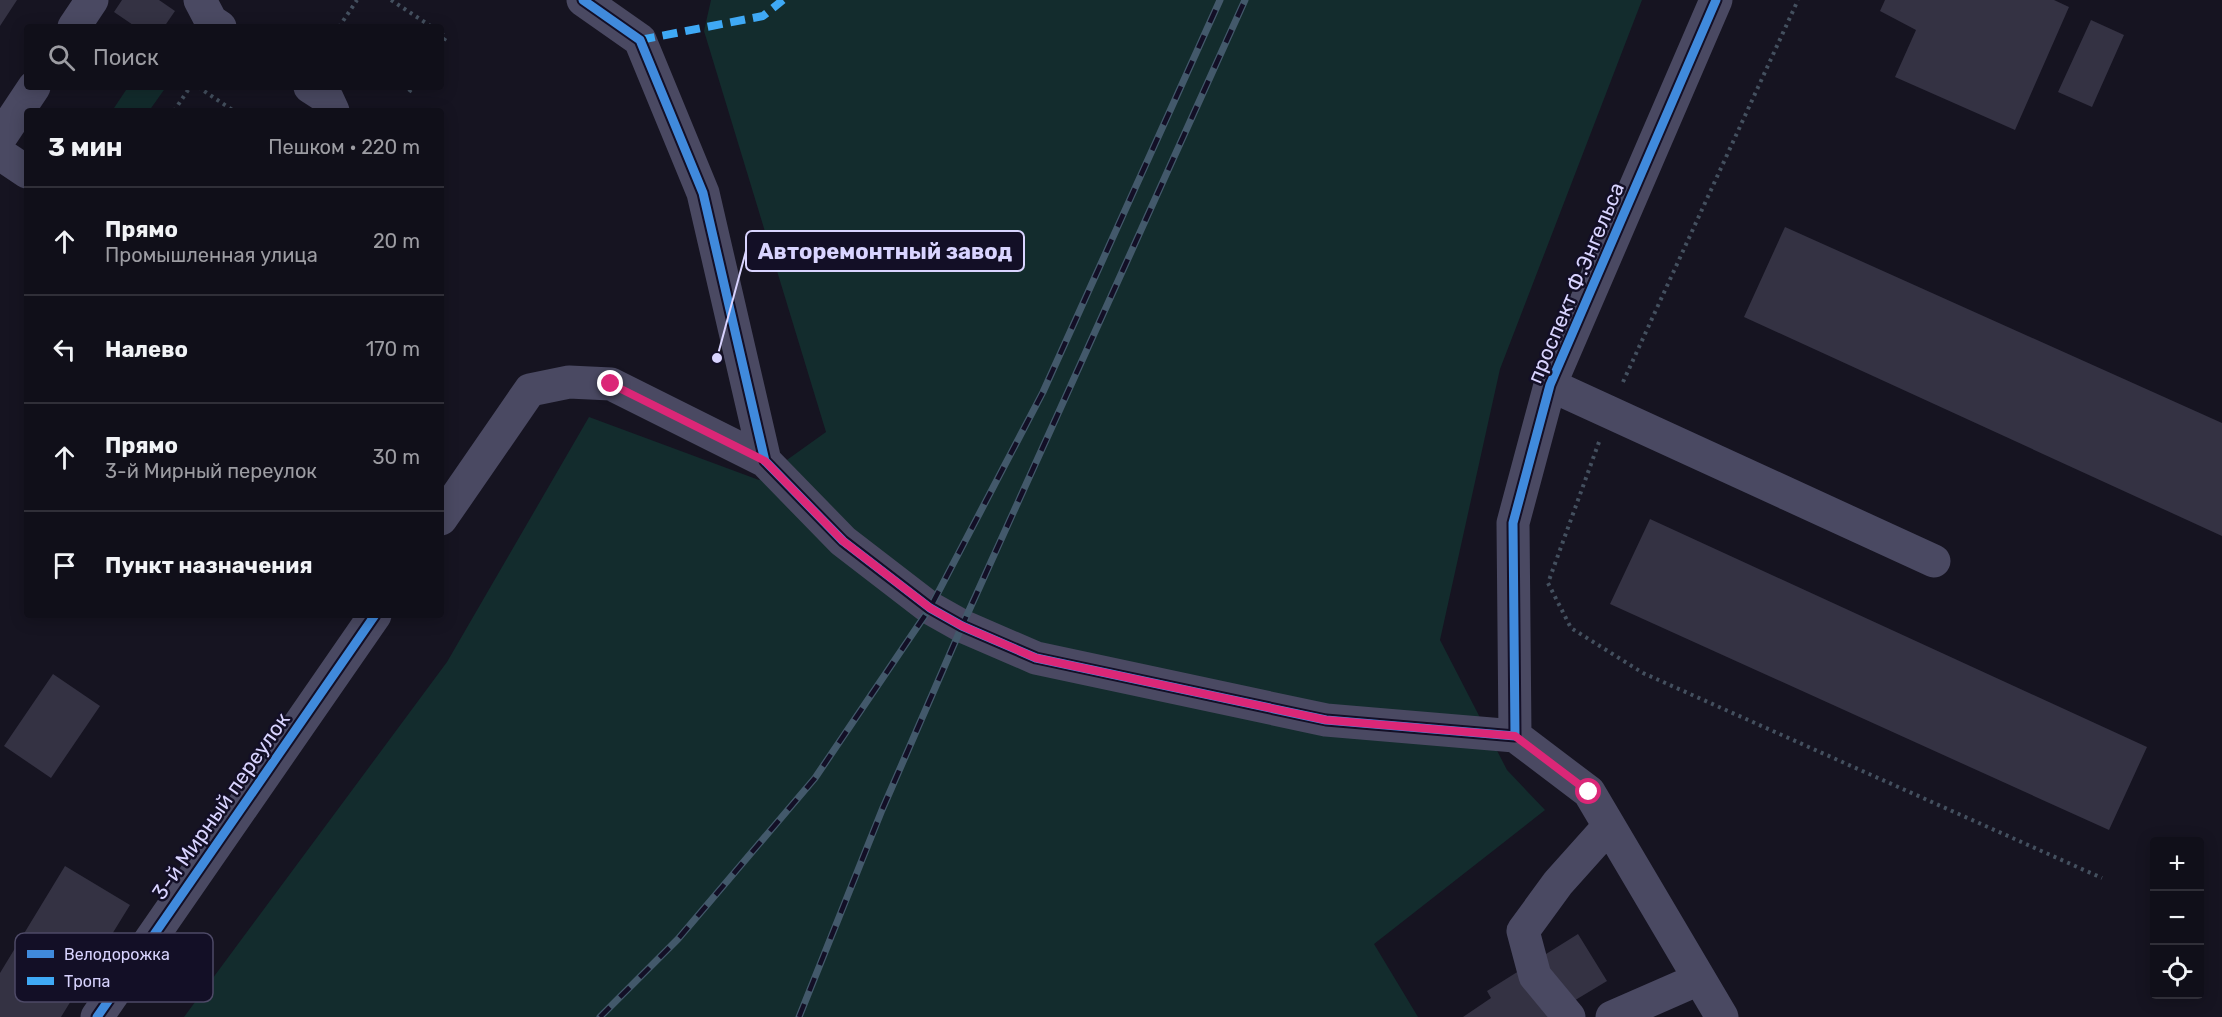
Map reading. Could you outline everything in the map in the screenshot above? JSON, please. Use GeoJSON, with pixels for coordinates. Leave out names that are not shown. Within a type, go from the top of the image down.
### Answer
{"type":"FeatureCollection","features":[{"type":"Feature","properties":{"kind":"street"},"geometry":{"type":"LineString","coordinates":[[76,24],[92,0]]}},
{"type":"Feature","properties":{"kind":"street"},"geometry":{"type":"LineString","coordinates":[[200,0],[211,21],[216,24]]}},
{"type":"Feature","properties":{"kind":"street"},"geometry":{"type":"LineString","coordinates":[[583,0],[640,39],[703,193],[765,461]]}},
{"type":"Feature","properties":{"kind":"street","name":"проспект Ф.Энгельса"},"geometry":{"type":"LineString","coordinates":[[1515,736],[1513,523],[1550,385],[1716,0]]}},
{"type":"Feature","properties":{"kind":"street"},"geometry":{"type":"LineString","coordinates":[[0,138],[32,90]]}},
{"type":"Feature","properties":{"kind":"street"},"geometry":{"type":"LineString","coordinates":[[315,90],[327,98],[332,108]]}},
{"type":"Feature","properties":{"kind":"street"},"geometry":{"type":"LineString","coordinates":[[0,154],[24,170]]}},
{"type":"Feature","properties":{"kind":"street"},"geometry":{"type":"LineString","coordinates":[[444,515],[530,390],[569,382],[611,384],[765,461],[843,541],[930,608],[962,626],[1036,658],[1326,720],[1515,736],[1589,792],[1722,1017]]}},
{"type":"Feature","properties":{"kind":"street"},"geometry":{"type":"LineString","coordinates":[[1550,385],[1934,561]]}},
{"type":"Feature","properties":{"kind":"street","name":"3-й Мирный переулок"},"geometry":{"type":"LineString","coordinates":[[155,933],[373,618]]}},
{"type":"Feature","properties":{"kind":"street"},"geometry":{"type":"LineString","coordinates":[[1569,1017],[1535,976],[1523,931],[1558,884],[1609,826]]}},
{"type":"Feature","properties":{"kind":"street"},"geometry":{"type":"LineString","coordinates":[[1612,1017],[1700,979]]}},
{"type":"Feature","properties":{"kind":"street","name":"3-й Мирный переулок"},"geometry":{"type":"LineString","coordinates":[[97,1017],[107,1002]]}},
{"type":"Feature","properties":{"kind":"path"},"geometry":{"type":"LineString","coordinates":[[341,24],[357,0]]}},
{"type":"Feature","properties":{"kind":"path"},"geometry":{"type":"LineString","coordinates":[[391,0],[427,24]]}},
{"type":"Feature","properties":{"kind":"path"},"geometry":{"type":"LineString","coordinates":[[1798,0],[1609,412],[1548,583],[1571,628],[1643,673],[2102,878]]}},
{"type":"Feature","properties":{"kind":"path"},"geometry":{"type":"LineString","coordinates":[[176,108],[188,90]]}},
{"type":"Feature","properties":{"kind":"path"},"geometry":{"type":"LineString","coordinates":[[202,90],[230,108]]}},
{"type":"Feature","properties":{"kind":"green space"},"geometry":{"type":"Polygon","coordinates":[[[711,0],[1642,0],[1500,369],[1440,640],[1507,770],[1545,810],[1374,944],[1418,1017],[184,1017],[195,1002],[213,1002],[213,978],[447,662],[589,417],[759,480],[826,432],[704,31],[711,0]]]}},
{"type":"Feature","properties":{"kind":"green space"},"geometry":{"type":"Polygon","coordinates":[[[126,90],[164,90],[151,108],[114,108],[126,90]]]}},
{"type":"Feature","properties":{"kind":"building"},"geometry":{"type":"Polygon","coordinates":[[[0,0],[17,0],[0,26],[0,0]]]}},
{"type":"Feature","properties":{"kind":"building"},"geometry":{"type":"Polygon","coordinates":[[[122,0],[159,0],[175,11],[166,24],[132,24],[114,12],[122,0]]]}},
{"type":"Feature","properties":{"kind":"building"},"geometry":{"type":"Polygon","coordinates":[[[1885,0],[2054,0],[2069,7],[2015,130],[1895,77],[1916,30],[1880,11],[1885,0]]]}},
{"type":"Feature","properties":{"kind":"building"},"geometry":{"type":"Polygon","coordinates":[[[2091,20],[2124,35],[2092,107],[2058,92],[2091,20]]]}},
{"type":"Feature","properties":{"kind":"building"},"geometry":{"type":"Polygon","coordinates":[[[1785,227],[2222,423],[2222,536],[1744,317],[1785,227]]]}},
{"type":"Feature","properties":{"kind":"building"},"geometry":{"type":"Polygon","coordinates":[[[1650,519],[2147,747],[2109,830],[1610,604],[1650,519]]]}},
{"type":"Feature","properties":{"kind":"building"},"geometry":{"type":"Polygon","coordinates":[[[53,674],[100,706],[51,778],[4,746],[53,674]]]}},
{"type":"Feature","properties":{"kind":"building"},"geometry":{"type":"Polygon","coordinates":[[[65,866],[130,905],[113,933],[24,933],[65,866]]]}},
{"type":"Feature","properties":{"kind":"building"},"geometry":{"type":"Polygon","coordinates":[[[1578,934],[1607,981],[1547,1017],[1463,1017],[1491,998],[1487,991],[1578,934]]]}},
{"type":"Feature","properties":{"kind":"building"},"geometry":{"type":"Polygon","coordinates":[[[15,948],[15,1002],[70,1002],[61,1017],[0,1017],[0,973],[15,948]]]}},
{"type":"Feature","properties":{"kind":"railway"},"geometry":{"type":"LineString","coordinates":[[600,1017],[678,939],[815,778],[930,608],[1043,392],[1220,0]]}},
{"type":"Feature","properties":{"kind":"railway"},"geometry":{"type":"LineString","coordinates":[[799,1017],[882,810],[962,626],[1245,0]]}},
{"type":"Feature","properties":{"kind":"marked path"},"geometry":{"type":"LineString","coordinates":[[640,40],[763,16],[783,0]]}},
{"type":"Feature","properties":{"kind":"cycle path"},"geometry":{"type":"LineString","coordinates":[[583,0],[640,40],[703,193],[765,461],[843,541],[930,608],[962,626],[1036,658],[1326,720],[1515,736],[1513,523],[1550,385],[1716,0]]}},
{"type":"Feature","properties":{"kind":"cycle path"},"geometry":{"type":"LineString","coordinates":[[155,933],[373,618]]}},
{"type":"Feature","properties":{"kind":"cycle path"},"geometry":{"type":"LineString","coordinates":[[97,1017],[107,1002]]}},
{"type":"Feature","properties":{"kind":"place","name":"Авторемонтный завод"},"geometry":{"type":"Point","coordinates":[717,358]}},
{"type":"Feature","properties":{"kind":"route"},"geometry":{"type":"LineString","coordinates":[[611,384],[765,461],[843,541],[930,608],[962,626],[1036,658],[1326,720],[1515,736],[1589,792]]}}]}
